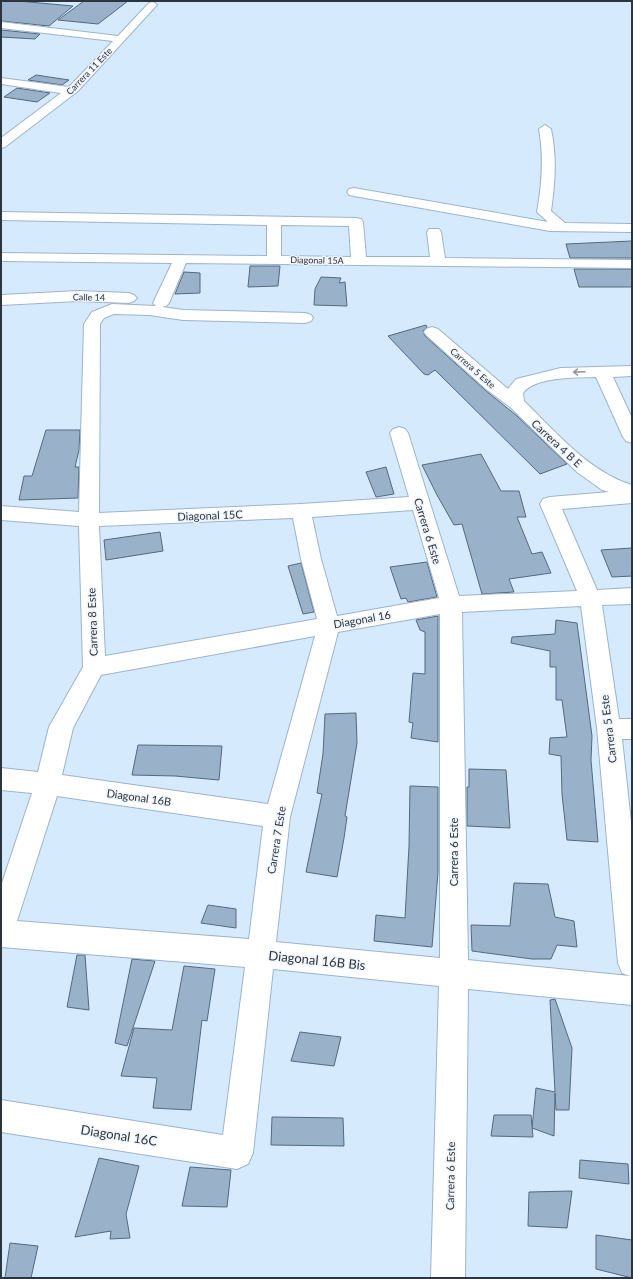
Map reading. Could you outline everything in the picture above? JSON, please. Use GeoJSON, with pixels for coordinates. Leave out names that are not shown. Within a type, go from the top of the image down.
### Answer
{"type":"FeatureCollection","features":[{"type":"Feature","properties":{"kind":"street","name":"Carrera 11 Este"},"geometry":{"type":"LineString","coordinates":[[1,144],[71,91],[152,5]]}},
{"type":"Feature","properties":{"kind":"street"},"geometry":{"type":"LineString","coordinates":[[13,18],[1,24],[119,39]]}},
{"type":"Feature","properties":{"kind":"street"},"geometry":{"type":"LineString","coordinates":[[1,81],[71,91]]}},
{"type":"Feature","properties":{"kind":"street"},"geometry":{"type":"LineString","coordinates":[[545,129],[549,147],[550,173],[544,212],[561,226]]}},
{"type":"Feature","properties":{"kind":"street"},"geometry":{"type":"LineString","coordinates":[[354,192],[550,227],[632,228]]}},
{"type":"Feature","properties":{"kind":"street"},"geometry":{"type":"LineString","coordinates":[[1,216],[356,222],[359,260]]}},
{"type":"Feature","properties":{"kind":"street"},"geometry":{"type":"LineString","coordinates":[[274,221],[274,260]]}},
{"type":"Feature","properties":{"kind":"street"},"geometry":{"type":"LineString","coordinates":[[434,232],[438,261]]}},
{"type":"Feature","properties":{"kind":"street","name":"Diagonal 15A"},"geometry":{"type":"LineString","coordinates":[[1,257],[632,264]]}},
{"type":"Feature","properties":{"kind":"street"},"geometry":{"type":"LineString","coordinates":[[181,258],[167,308],[305,318]]}},
{"type":"Feature","properties":{"kind":"street","name":"Calle 14"},"geometry":{"type":"LineString","coordinates":[[1,300],[78,296],[139,298],[167,308]]}},
{"type":"Feature","properties":{"kind":"street","name":"Carrera 8 Este"},"geometry":{"type":"LineString","coordinates":[[1,927],[48,784],[61,727],[94,667],[89,520],[92,324],[98,315],[112,309],[167,308]]}},
{"type":"Feature","properties":{"kind":"street","name":"Carrera 5 Este"},"geometry":{"type":"LineString","coordinates":[[432,332],[492,385],[515,398]]}},
{"type":"Feature","properties":{"kind":"street"},"geometry":{"type":"LineString","coordinates":[[602,371],[632,436]]}},
{"type":"Feature","properties":{"kind":"street"},"geometry":{"type":"LineString","coordinates":[[515,398],[522,383],[538,378],[561,373],[632,371]]}},
{"type":"Feature","properties":{"kind":"street","name":"Carrera 4 B E"},"geometry":{"type":"LineString","coordinates":[[515,398],[556,443],[584,468],[609,485],[632,492]]}},
{"type":"Feature","properties":{"kind":"street","name":"Carrera 6 Este"},"geometry":{"type":"LineString","coordinates":[[399,433],[419,503],[451,604],[454,974],[448,1278]]}},
{"type":"Feature","properties":{"kind":"street","name":"Carrera 5 Este"},"geometry":{"type":"LineString","coordinates":[[632,496],[550,504],[590,597],[621,728],[632,963]]}},
{"type":"Feature","properties":{"kind":"street","name":"Diagonal 15C"},"geometry":{"type":"LineString","coordinates":[[1,513],[89,520],[302,511],[419,503]]}},
{"type":"Feature","properties":{"kind":"street"},"geometry":{"type":"LineString","coordinates":[[302,511],[311,559],[330,624]]}},
{"type":"Feature","properties":{"kind":"street","name":"Diagonal 16"},"geometry":{"type":"LineString","coordinates":[[94,667],[330,624],[451,604],[632,596]]}},
{"type":"Feature","properties":{"kind":"street","name":"Carrera 7 Este"},"geometry":{"type":"LineString","coordinates":[[237,1153],[260,954],[278,817],[330,624]]}},
{"type":"Feature","properties":{"kind":"street","name":"Diagonal 16B"},"geometry":{"type":"LineString","coordinates":[[1,779],[48,784],[278,817]]}},
{"type":"Feature","properties":{"kind":"street","name":"Diagonal 16B Bis"},"geometry":{"type":"LineString","coordinates":[[1,933],[260,954],[632,991]]}},
{"type":"Feature","properties":{"kind":"street","name":"Diagonal 16C"},"geometry":{"type":"LineString","coordinates":[[1,1116],[237,1153]]}},
{"type":"Feature","properties":{"kind":"building"},"geometry":{"type":"Polygon","coordinates":[[[1,1],[73,6],[49,26],[1,21],[1,1]]]}},
{"type":"Feature","properties":{"kind":"building"},"geometry":{"type":"Polygon","coordinates":[[[84,1],[128,1],[98,24],[58,20],[84,1]]]}},
{"type":"Feature","properties":{"kind":"building"},"geometry":{"type":"Polygon","coordinates":[[[1,30],[40,34],[35,39],[1,37],[1,30]]]}},
{"type":"Feature","properties":{"kind":"building"},"geometry":{"type":"Polygon","coordinates":[[[36,75],[69,80],[62,85],[28,80],[36,75]]]}},
{"type":"Feature","properties":{"kind":"building"},"geometry":{"type":"Polygon","coordinates":[[[17,88],[50,93],[37,102],[4,97],[17,88]]]}},
{"type":"Feature","properties":{"kind":"building"},"geometry":{"type":"Polygon","coordinates":[[[632,241],[632,258],[570,258],[566,244],[632,241]]]}},
{"type":"Feature","properties":{"kind":"building"},"geometry":{"type":"Polygon","coordinates":[[[250,266],[280,266],[278,286],[248,287],[250,266]]]}},
{"type":"Feature","properties":{"kind":"building"},"geometry":{"type":"Polygon","coordinates":[[[574,269],[632,269],[632,287],[579,287],[574,269]]]}},
{"type":"Feature","properties":{"kind":"building"},"geometry":{"type":"Polygon","coordinates":[[[184,272],[200,273],[200,293],[175,294],[184,272]]]}},
{"type":"Feature","properties":{"kind":"building"},"geometry":{"type":"Polygon","coordinates":[[[321,277],[341,278],[339,283],[345,282],[347,306],[314,305],[315,289],[321,277]]]}},
{"type":"Feature","properties":{"kind":"building"},"geometry":{"type":"Polygon","coordinates":[[[426,325],[427,327],[423,331],[425,336],[485,390],[517,416],[567,464],[540,474],[435,370],[428,375],[424,374],[388,336],[426,325]]]}},
{"type":"Feature","properties":{"kind":"building"},"geometry":{"type":"Polygon","coordinates":[[[46,430],[80,430],[79,450],[75,467],[79,467],[78,498],[19,500],[24,476],[32,476],[46,430]]]}},
{"type":"Feature","properties":{"kind":"building"},"geometry":{"type":"Polygon","coordinates":[[[481,454],[501,491],[519,491],[526,517],[517,517],[532,554],[542,552],[551,573],[509,579],[514,592],[482,594],[462,524],[454,525],[422,465],[481,454]]]}},
{"type":"Feature","properties":{"kind":"building"},"geometry":{"type":"Polygon","coordinates":[[[386,467],[394,494],[376,497],[366,472],[386,467]]]}},
{"type":"Feature","properties":{"kind":"building"},"geometry":{"type":"Polygon","coordinates":[[[160,532],[163,551],[106,560],[104,540],[160,532]]]}},
{"type":"Feature","properties":{"kind":"building"},"geometry":{"type":"Polygon","coordinates":[[[632,548],[632,576],[612,577],[601,550],[632,548]]]}},
{"type":"Feature","properties":{"kind":"building"},"geometry":{"type":"Polygon","coordinates":[[[427,562],[437,597],[408,602],[406,598],[401,599],[390,567],[427,562]]]}},
{"type":"Feature","properties":{"kind":"building"},"geometry":{"type":"Polygon","coordinates":[[[301,563],[314,612],[303,614],[288,566],[301,563]]]}},
{"type":"Feature","properties":{"kind":"building"},"geometry":{"type":"Polygon","coordinates":[[[438,616],[438,742],[411,738],[413,723],[409,722],[413,673],[425,674],[425,632],[420,630],[416,620],[438,616]]]}},
{"type":"Feature","properties":{"kind":"building"},"geometry":{"type":"Polygon","coordinates":[[[556,620],[577,623],[592,736],[591,760],[598,842],[567,840],[562,794],[561,756],[549,754],[550,738],[567,737],[562,700],[556,700],[556,667],[550,667],[550,651],[511,643],[512,637],[555,634],[556,620]]]}},
{"type":"Feature","properties":{"kind":"building"},"geometry":{"type":"Polygon","coordinates":[[[356,713],[357,743],[337,877],[306,872],[322,794],[317,793],[323,754],[325,714],[356,713]]]}},
{"type":"Feature","properties":{"kind":"building"},"geometry":{"type":"Polygon","coordinates":[[[138,745],[222,746],[219,780],[175,776],[132,775],[138,745]]]}},
{"type":"Feature","properties":{"kind":"building"},"geometry":{"type":"Polygon","coordinates":[[[469,769],[506,770],[510,828],[467,826],[467,787],[469,787],[469,769]]]}},
{"type":"Feature","properties":{"kind":"building"},"geometry":{"type":"Polygon","coordinates":[[[410,786],[438,787],[438,872],[432,947],[374,941],[376,915],[405,918],[409,846],[410,786]]]}},
{"type":"Feature","properties":{"kind":"building"},"geometry":{"type":"Polygon","coordinates":[[[514,883],[548,884],[555,917],[574,921],[577,947],[557,945],[551,959],[532,959],[472,951],[471,925],[510,926],[514,883]]]}},
{"type":"Feature","properties":{"kind":"building"},"geometry":{"type":"Polygon","coordinates":[[[208,905],[236,909],[236,928],[201,923],[208,905]]]}},
{"type":"Feature","properties":{"kind":"building"},"geometry":{"type":"Polygon","coordinates":[[[77,955],[85,955],[89,1010],[67,1007],[77,955]]]}},
{"type":"Feature","properties":{"kind":"building"},"geometry":{"type":"Polygon","coordinates":[[[132,959],[155,961],[127,1046],[115,1043],[132,959]]]}},
{"type":"Feature","properties":{"kind":"building"},"geometry":{"type":"Polygon","coordinates":[[[184,966],[215,969],[207,1021],[202,1020],[191,1110],[153,1108],[157,1078],[121,1076],[134,1028],[172,1030],[184,966]]]}},
{"type":"Feature","properties":{"kind":"building"},"geometry":{"type":"Polygon","coordinates":[[[555,999],[572,1048],[569,1110],[556,1110],[555,1093],[554,1136],[532,1128],[536,1088],[555,1092],[550,1000],[555,999]]]}},
{"type":"Feature","properties":{"kind":"building"},"geometry":{"type":"Polygon","coordinates":[[[300,1032],[341,1037],[334,1066],[291,1061],[300,1032]]]}},
{"type":"Feature","properties":{"kind":"building"},"geometry":{"type":"Polygon","coordinates":[[[494,1115],[531,1115],[533,1137],[491,1136],[494,1115]]]}},
{"type":"Feature","properties":{"kind":"building"},"geometry":{"type":"Polygon","coordinates":[[[272,1117],[343,1118],[344,1146],[271,1145],[272,1117]]]}},
{"type":"Feature","properties":{"kind":"building"},"geometry":{"type":"Polygon","coordinates":[[[99,1158],[139,1166],[126,1214],[130,1238],[110,1239],[111,1231],[75,1237],[99,1158]]]}},
{"type":"Feature","properties":{"kind":"building"},"geometry":{"type":"Polygon","coordinates":[[[580,1160],[628,1164],[629,1184],[579,1178],[580,1160]]]}},
{"type":"Feature","properties":{"kind":"building"},"geometry":{"type":"Polygon","coordinates":[[[190,1167],[231,1170],[227,1207],[182,1206],[190,1167]]]}},
{"type":"Feature","properties":{"kind":"building"},"geometry":{"type":"Polygon","coordinates":[[[572,1191],[567,1228],[528,1226],[529,1192],[572,1191]]]}},
{"type":"Feature","properties":{"kind":"building"},"geometry":{"type":"Polygon","coordinates":[[[596,1235],[632,1240],[632,1278],[596,1269],[596,1235]]]}},
{"type":"Feature","properties":{"kind":"building"},"geometry":{"type":"Polygon","coordinates":[[[10,1243],[38,1246],[31,1278],[5,1278],[10,1243]]]}}]}
